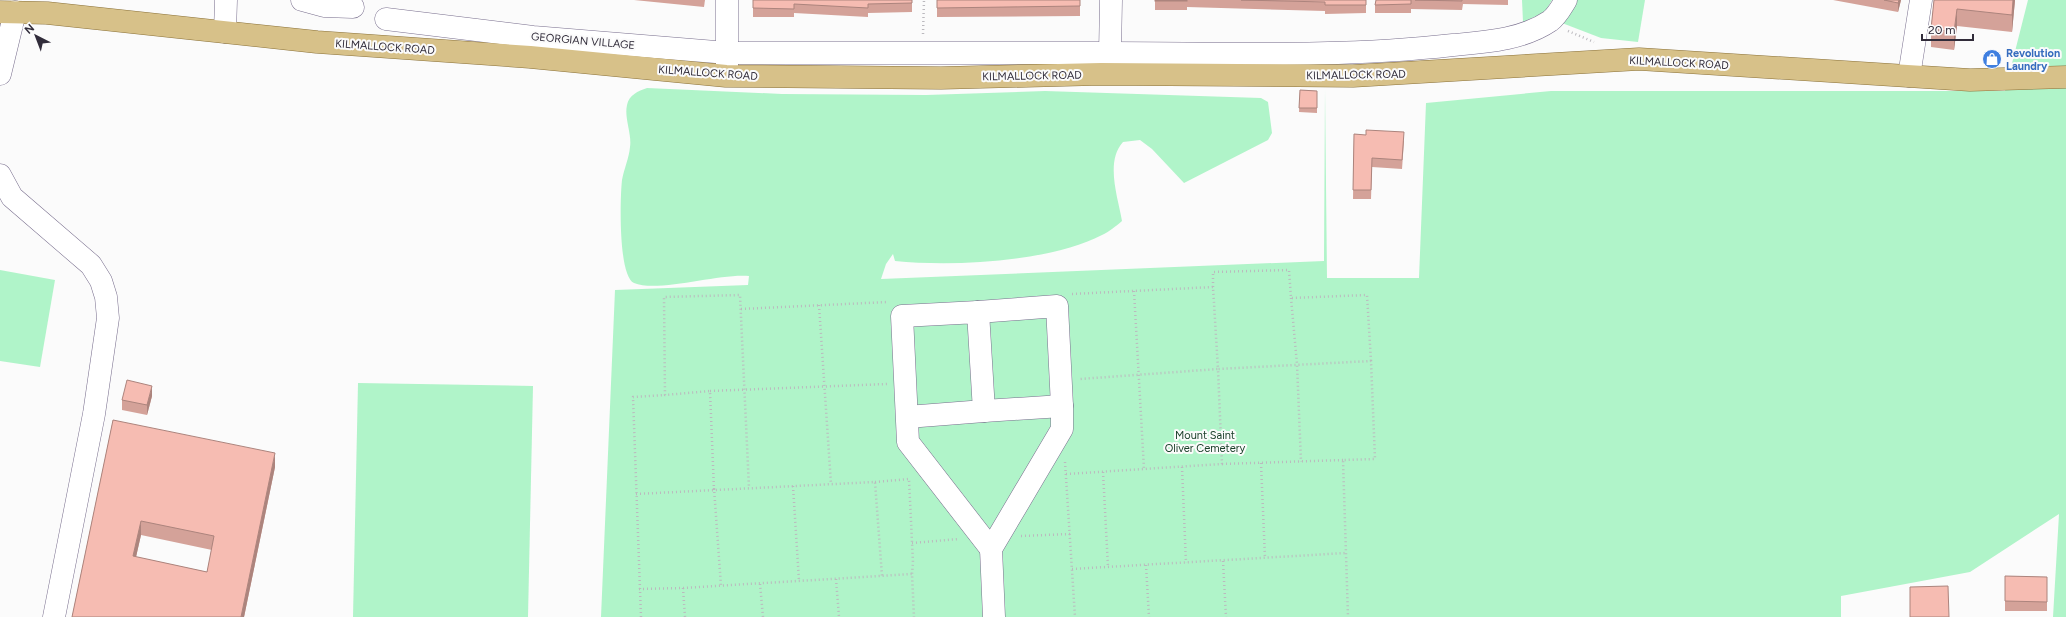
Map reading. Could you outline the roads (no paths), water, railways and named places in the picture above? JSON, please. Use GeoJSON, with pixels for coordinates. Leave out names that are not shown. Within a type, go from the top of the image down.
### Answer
{"type":"FeatureCollection","features":[{"type":"Feature","properties":{"kind":"main road","name":"KILMALLOCK ROAD"},"geometry":{"type":"LineString","coordinates":[[8,12],[47,13],[317,42],[531,47],[726,76],[903,77],[1101,74],[1399,74],[1639,59],[1970,80],[2066,77]]}},
{"type":"Feature","properties":{"kind":"street"},"geometry":{"type":"LineString","coordinates":[[225,32],[226,0]]}},
{"type":"Feature","properties":{"kind":"street"},"geometry":{"type":"LineString","coordinates":[[302,0],[324,6],[353,7]]}},
{"type":"Feature","properties":{"kind":"street"},"geometry":{"type":"LineString","coordinates":[[726,76],[728,53],[727,0]]}},
{"type":"Feature","properties":{"kind":"street"},"geometry":{"type":"LineString","coordinates":[[1110,52],[1111,0]]}},
{"type":"Feature","properties":{"kind":"street","name":"GEORGIAN VILLAGE"},"geometry":{"type":"LineString","coordinates":[[386,19],[531,47],[728,53],[1319,53],[1423,48],[1495,40],[1521,34],[1549,22],[1558,14],[1566,0]]}},
{"type":"Feature","properties":{"kind":"street"},"geometry":{"type":"LineString","coordinates":[[1909,76],[1921,0]]}},
{"type":"Feature","properties":{"kind":"street"},"geometry":{"type":"LineString","coordinates":[[0,74],[8,12]]}},
{"type":"Feature","properties":{"kind":"street"},"geometry":{"type":"LineString","coordinates":[[1237,53],[1238,75]]}},
{"type":"Feature","properties":{"kind":"street"},"geometry":{"type":"LineString","coordinates":[[903,77],[909,54]]}},
{"type":"Feature","properties":{"kind":"street"},"geometry":{"type":"LineString","coordinates":[[0,175],[12,197],[91,265],[101,281],[106,297],[108,318],[94,414],[54,617]]}},
{"type":"Feature","properties":{"kind":"street"},"geometry":{"type":"LineString","coordinates":[[990,541],[908,442],[902,316],[1057,306],[1062,429],[990,541],[994,617]]}},
{"type":"Feature","properties":{"kind":"street"},"geometry":{"type":"LineString","coordinates":[[978,312],[984,411]]}},
{"type":"Feature","properties":{"kind":"street"},"geometry":{"type":"LineString","coordinates":[[907,417],[1062,406]]}},
{"type":"Feature","properties":{"kind":"place","name":"Revolution Laundry"},"geometry":{"type":"Point","coordinates":[1992,59]}},
{"type":"Feature","properties":{"kind":"park label","name":"Mount Saint Oliver Cemetery"},"geometry":{"type":"Point","coordinates":[1205,441]}}]}
